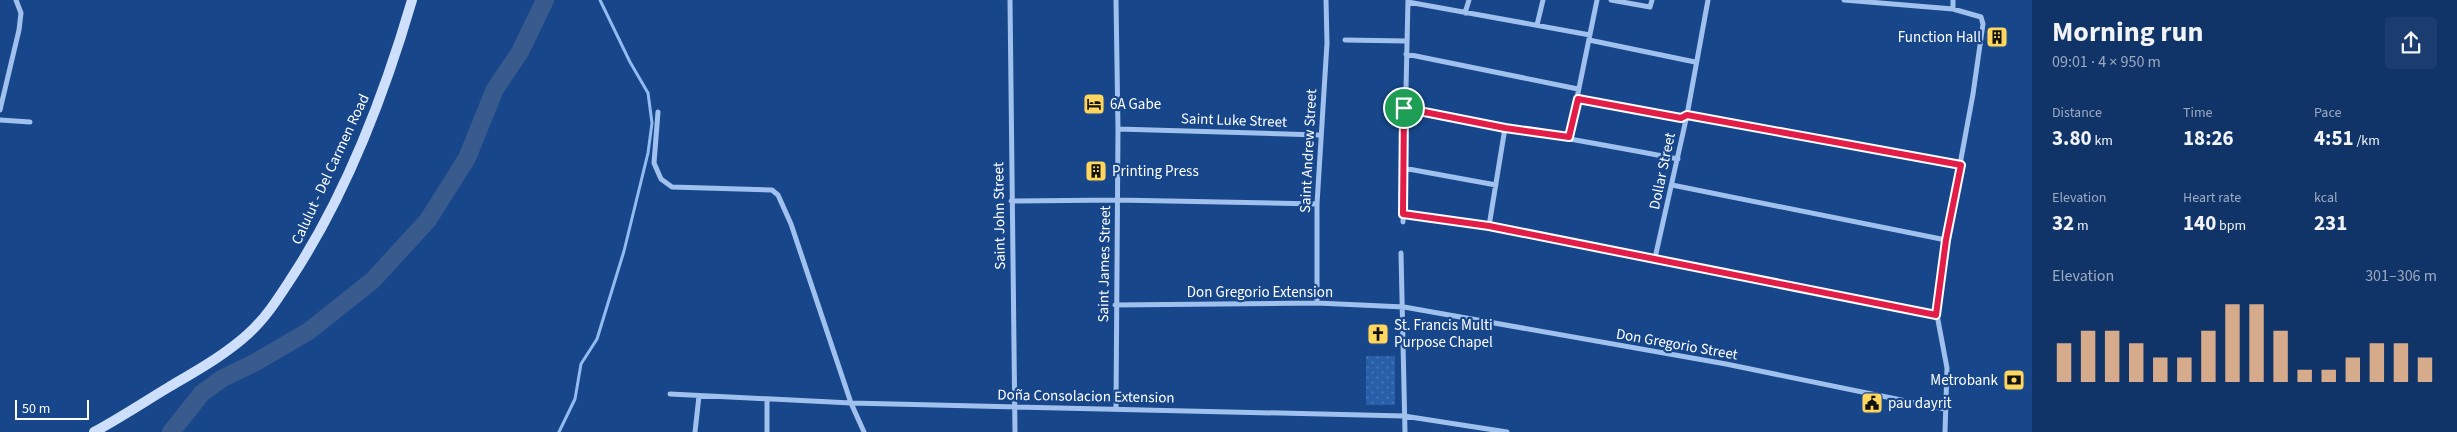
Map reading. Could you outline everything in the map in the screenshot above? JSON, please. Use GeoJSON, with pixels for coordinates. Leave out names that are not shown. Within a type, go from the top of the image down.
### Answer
{"type":"FeatureCollection","features":[{"type":"Feature","properties":{"kind":"main road","name":"Calulut - Del Carmen Road"},"geometry":{"type":"LineString","coordinates":[[94,432],[145,403],[234,345],[248,334],[277,300],[319,232],[358,148],[392,67],[412,0]]}},
{"type":"Feature","properties":{"kind":"street"},"geometry":{"type":"LineString","coordinates":[[0,110],[19,30],[21,13],[16,0]]}},
{"type":"Feature","properties":{"kind":"street","name":"Saint John Street"},"geometry":{"type":"LineString","coordinates":[[1010,0],[1015,432]]}},
{"type":"Feature","properties":{"kind":"street","name":"Saint James Street"},"geometry":{"type":"LineString","coordinates":[[1116,0],[1118,129],[1116,408]]}},
{"type":"Feature","properties":{"kind":"street","name":"Saint Andrew Street"},"geometry":{"type":"LineString","coordinates":[[1318,303],[1317,204],[1319,135],[1327,43],[1326,0]]}},
{"type":"Feature","properties":{"kind":"street"},"geometry":{"type":"LineString","coordinates":[[1465,13],[1469,0]]}},
{"type":"Feature","properties":{"kind":"street"},"geometry":{"type":"LineString","coordinates":[[1537,25],[1543,0]]}},
{"type":"Feature","properties":{"kind":"street"},"geometry":{"type":"LineString","coordinates":[[1569,137],[1597,0]]}},
{"type":"Feature","properties":{"kind":"street"},"geometry":{"type":"LineString","coordinates":[[1611,0],[1650,7],[1652,0]]}},
{"type":"Feature","properties":{"kind":"street","name":"Dollar Street"},"geometry":{"type":"LineString","coordinates":[[1655,258],[1678,159],[1708,0]]}},
{"type":"Feature","properties":{"kind":"street"},"geometry":{"type":"LineString","coordinates":[[1846,0],[1953,9],[1980,17],[1983,24],[1961,165],[1946,240],[1936,315],[1947,368],[1945,432]]}},
{"type":"Feature","properties":{"kind":"street"},"geometry":{"type":"LineString","coordinates":[[1953,0],[1953,9]]}},
{"type":"Feature","properties":{"kind":"street"},"geometry":{"type":"LineString","coordinates":[[1402,222],[1408,1],[1537,25],[1695,62]]}},
{"type":"Feature","properties":{"kind":"street"},"geometry":{"type":"LineString","coordinates":[[1345,40],[1406,41]]}},
{"type":"Feature","properties":{"kind":"street"},"geometry":{"type":"LineString","coordinates":[[1406,54],[1578,89]]}},
{"type":"Feature","properties":{"kind":"street"},"geometry":{"type":"LineString","coordinates":[[1578,99],[1681,118],[1687,115],[1961,165]]}},
{"type":"Feature","properties":{"kind":"street"},"geometry":{"type":"LineString","coordinates":[[1404,108],[1505,128],[1569,137],[1678,159]]}},
{"type":"Feature","properties":{"kind":"street"},"geometry":{"type":"LineString","coordinates":[[658,112],[654,163],[661,179],[672,186],[772,190],[778,195],[791,224],[851,403],[864,432]]}},
{"type":"Feature","properties":{"kind":"street"},"geometry":{"type":"LineString","coordinates":[[0,120],[30,122]]}},
{"type":"Feature","properties":{"kind":"street"},"geometry":{"type":"LineString","coordinates":[[1489,226],[1505,128]]}},
{"type":"Feature","properties":{"kind":"street","name":"Saint Luke Street"},"geometry":{"type":"LineString","coordinates":[[1118,129],[1319,135]]}},
{"type":"Feature","properties":{"kind":"street"},"geometry":{"type":"LineString","coordinates":[[1403,168],[1496,185]]}},
{"type":"Feature","properties":{"kind":"street"},"geometry":{"type":"LineString","coordinates":[[1672,185],[1946,240]]}},
{"type":"Feature","properties":{"kind":"street"},"geometry":{"type":"LineString","coordinates":[[1011,201],[1117,200],[1317,204]]}},
{"type":"Feature","properties":{"kind":"street"},"geometry":{"type":"LineString","coordinates":[[1403,214],[1489,226],[1936,315]]}},
{"type":"Feature","properties":{"kind":"street"},"geometry":{"type":"LineString","coordinates":[[1401,253],[1404,307],[1405,432]]}},
{"type":"Feature","properties":{"kind":"street","name":"Don Gregorio Extension"},"geometry":{"type":"LineString","coordinates":[[1116,305],[1318,303],[1404,307]]}},
{"type":"Feature","properties":{"kind":"street","name":"Don Gregorio Street"},"geometry":{"type":"LineString","coordinates":[[1404,307],[1726,364],[1945,409]]}},
{"type":"Feature","properties":{"kind":"street","name":"Doña Consolacion Extension"},"geometry":{"type":"LineString","coordinates":[[670,394],[767,401],[1404,416],[1507,432]]}},
{"type":"Feature","properties":{"kind":"street"},"geometry":{"type":"LineString","coordinates":[[695,432],[699,396]]}},
{"type":"Feature","properties":{"kind":"street"},"geometry":{"type":"LineString","coordinates":[[767,401],[767,432]]}},
{"type":"Feature","properties":{"kind":"shaded area"},"geometry":{"type":"Polygon","coordinates":[[[1366,356],[1395,356],[1395,405],[1366,405],[1366,356]]]}},
{"type":"Feature","properties":{"kind":"waterway"},"geometry":{"type":"LineString","coordinates":[[171,432],[202,393],[223,378],[256,362],[309,331],[373,280],[428,220],[467,158],[495,89],[520,52],[545,0]]}},
{"type":"Feature","properties":{"kind":"waterway"},"geometry":{"type":"LineString","coordinates":[[559,432],[575,399],[581,364],[597,339],[624,251],[648,153],[652,123],[648,93],[630,62],[600,0]]}},
{"type":"Feature","properties":{"kind":"place","name":"Function Hall"},"geometry":{"type":"Point","coordinates":[1997,37]}},
{"type":"Feature","properties":{"kind":"place","name":"6A Gabe"},"geometry":{"type":"Point","coordinates":[1094,104]}},
{"type":"Feature","properties":{"kind":"place","name":"Printing Press"},"geometry":{"type":"Point","coordinates":[1096,171]}},
{"type":"Feature","properties":{"kind":"place","name":"St. Francis Multi Purpose Chapel"},"geometry":{"type":"Point","coordinates":[1378,334]}},
{"type":"Feature","properties":{"kind":"place","name":"Metrobank"},"geometry":{"type":"Point","coordinates":[2014,380]}},
{"type":"Feature","properties":{"kind":"place","name":"pau dayrit"},"geometry":{"type":"Point","coordinates":[1872,403]}},
{"type":"Feature","properties":{"kind":"route"},"geometry":{"type":"LineString","coordinates":[[1578,99],[1681,118],[1687,115],[1961,165],[1946,240],[1936,315],[1489,226],[1403,214],[1404,108],[1505,128],[1569,137],[1578,99]]}}]}
